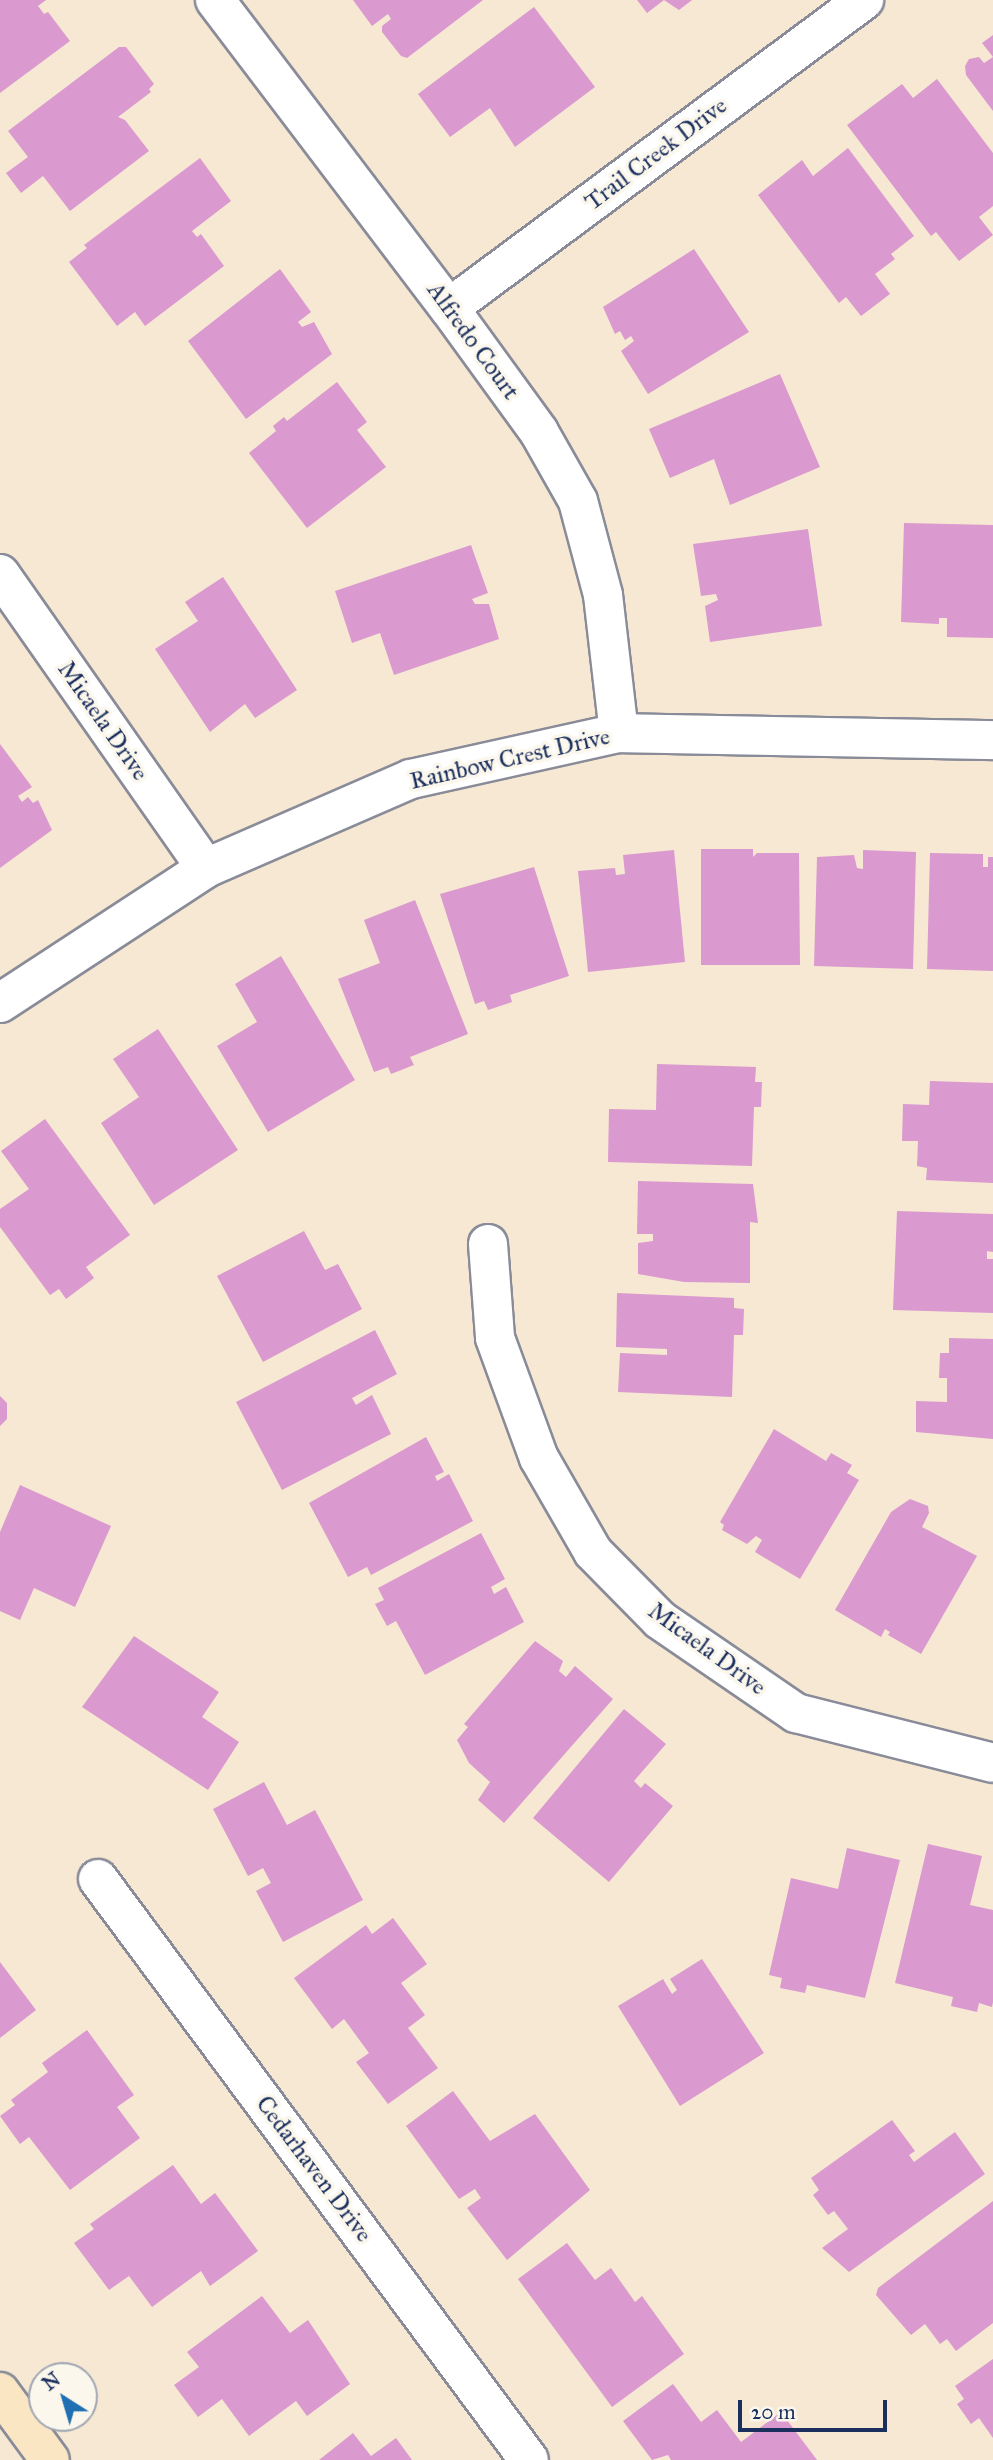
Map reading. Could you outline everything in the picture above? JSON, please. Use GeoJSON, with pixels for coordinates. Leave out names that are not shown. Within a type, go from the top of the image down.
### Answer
{"type":"FeatureCollection","features":[{"type":"Feature","properties":{"kind":"street","name":"Alfredo Court"},"geometry":{"type":"LineString","coordinates":[[215,0],[449,308],[539,432],[578,501],[603,595],[619,733]]}},
{"type":"Feature","properties":{"kind":"street","name":"Trail Creek Drive"},"geometry":{"type":"LineString","coordinates":[[449,308],[864,0]]}},
{"type":"Feature","properties":{"kind":"street","name":"Micaela Drive"},"geometry":{"type":"LineString","coordinates":[[0,574],[206,868]]}},
{"type":"Feature","properties":{"kind":"street","name":"Rainbow Crest Drive"},"geometry":{"type":"LineString","coordinates":[[0,1003],[206,868],[411,779],[619,733],[993,740]]}},
{"type":"Feature","properties":{"kind":"street","name":"Micaela Drive"},"geometry":{"type":"LineString","coordinates":[[488,1244],[495,1338],[539,1458],[593,1552],[660,1620],[796,1713],[993,1763]]}},
{"type":"Feature","properties":{"kind":"street","name":"Cedarhaven Drive"},"geometry":{"type":"LineString","coordinates":[[98,1879],[529,2460]]}},
{"type":"Feature","properties":{"kind":"street"},"geometry":{"type":"LineString","coordinates":[[0,2392],[50,2460]]}},
{"type":"Feature","properties":{"kind":"building"},"geometry":{"type":"Polygon","coordinates":[[[0,0],[46,0],[38,6],[44,14],[48,12],[70,41],[0,93],[0,0]]]}},
{"type":"Feature","properties":{"kind":"building"},"geometry":{"type":"Polygon","coordinates":[[[353,0],[483,0],[407,58],[401,56],[382,32],[382,26],[391,19],[388,14],[372,26],[353,0]]]}},
{"type":"Feature","properties":{"kind":"building"},"geometry":{"type":"Polygon","coordinates":[[[637,0],[664,0],[647,13],[637,0]]]}},
{"type":"Feature","properties":{"kind":"building"},"geometry":{"type":"Polygon","coordinates":[[[664,0],[692,0],[679,10],[664,0]]]}},
{"type":"Feature","properties":{"kind":"building"},"geometry":{"type":"Polygon","coordinates":[[[534,7],[595,87],[515,147],[490,108],[450,137],[418,94],[534,7]]]}},
{"type":"Feature","properties":{"kind":"building"},"geometry":{"type":"Polygon","coordinates":[[[993,35],[993,57],[982,43],[993,35]]]}},
{"type":"Feature","properties":{"kind":"building"},"geometry":{"type":"Polygon","coordinates":[[[119,47],[126,47],[154,84],[149,89],[151,92],[118,117],[125,120],[149,151],[70,211],[43,176],[21,193],[6,173],[28,157],[8,131],[119,47]]]}},
{"type":"Feature","properties":{"kind":"building"},"geometry":{"type":"Polygon","coordinates":[[[979,57],[984,63],[993,57],[993,111],[966,75],[965,66],[969,59],[979,57]]]}},
{"type":"Feature","properties":{"kind":"building"},"geometry":{"type":"Polygon","coordinates":[[[937,79],[993,153],[993,206],[979,217],[993,235],[959,261],[936,232],[931,236],[847,125],[902,84],[913,98],[937,79]]]}},
{"type":"Feature","properties":{"kind":"building"},"geometry":{"type":"Polygon","coordinates":[[[848,148],[914,236],[891,254],[895,259],[875,274],[890,294],[861,316],[846,297],[839,303],[758,195],[802,160],[813,176],[848,148]]]}},
{"type":"Feature","properties":{"kind":"building"},"geometry":{"type":"Polygon","coordinates":[[[200,158],[231,201],[192,231],[197,237],[201,234],[224,266],[145,326],[135,312],[117,326],[69,262],[87,248],[84,245],[200,158]]]}},
{"type":"Feature","properties":{"kind":"building"},"geometry":{"type":"Polygon","coordinates":[[[694,249],[749,332],[648,394],[621,351],[634,341],[631,336],[625,340],[620,331],[615,334],[603,307],[694,249]]]}},
{"type":"Feature","properties":{"kind":"building"},"geometry":{"type":"Polygon","coordinates":[[[280,269],[311,312],[298,322],[302,327],[314,322],[332,354],[246,419],[188,341],[280,269]]]}},
{"type":"Feature","properties":{"kind":"building"},"geometry":{"type":"Polygon","coordinates":[[[780,374],[820,467],[730,505],[714,459],[670,478],[649,429],[780,374]]]}},
{"type":"Feature","properties":{"kind":"building"},"geometry":{"type":"Polygon","coordinates":[[[337,382],[367,422],[357,430],[386,467],[307,528],[249,453],[276,431],[273,426],[284,417],[287,421],[337,382]]]}},
{"type":"Feature","properties":{"kind":"building"},"geometry":{"type":"Polygon","coordinates":[[[904,523],[993,525],[993,638],[947,637],[947,618],[939,618],[939,624],[901,622],[904,523]]]}},
{"type":"Feature","properties":{"kind":"building"},"geometry":{"type":"Polygon","coordinates":[[[808,529],[822,626],[710,642],[705,606],[718,600],[716,594],[701,596],[693,544],[808,529]]]}},
{"type":"Feature","properties":{"kind":"building"},"geometry":{"type":"Polygon","coordinates":[[[471,545],[488,593],[472,599],[475,604],[489,604],[499,639],[394,675],[380,633],[352,643],[335,591],[471,545]]]}},
{"type":"Feature","properties":{"kind":"building"},"geometry":{"type":"Polygon","coordinates":[[[223,577],[297,690],[255,718],[245,704],[210,732],[155,649],[198,621],[185,602],[223,577]]]}},
{"type":"Feature","properties":{"kind":"building"},"geometry":{"type":"Polygon","coordinates":[[[0,744],[32,787],[18,796],[22,802],[28,797],[33,803],[38,800],[52,830],[0,868],[0,744]]]}},
{"type":"Feature","properties":{"kind":"building"},"geometry":{"type":"Polygon","coordinates":[[[701,849],[753,849],[753,857],[757,853],[799,853],[800,965],[701,965],[701,849]]]}},
{"type":"Feature","properties":{"kind":"building"},"geometry":{"type":"Polygon","coordinates":[[[674,850],[685,962],[588,972],[578,871],[615,868],[616,875],[625,874],[623,855],[674,850]]]}},
{"type":"Feature","properties":{"kind":"building"},"geometry":{"type":"Polygon","coordinates":[[[863,850],[916,852],[913,969],[814,966],[817,857],[854,855],[857,868],[863,869],[863,850]]]}},
{"type":"Feature","properties":{"kind":"building"},"geometry":{"type":"Polygon","coordinates":[[[930,853],[983,854],[983,867],[988,867],[988,857],[993,857],[993,971],[927,969],[930,853]]]}},
{"type":"Feature","properties":{"kind":"building"},"geometry":{"type":"Polygon","coordinates":[[[534,867],[569,976],[510,995],[512,1002],[488,1010],[484,1001],[475,1004],[440,894],[534,867]]]}},
{"type":"Feature","properties":{"kind":"building"},"geometry":{"type":"Polygon","coordinates":[[[415,900],[468,1034],[410,1057],[414,1065],[391,1074],[388,1067],[374,1072],[338,979],[380,963],[364,920],[415,900]]]}},
{"type":"Feature","properties":{"kind":"building"},"geometry":{"type":"Polygon","coordinates":[[[281,956],[355,1080],[268,1132],[217,1046],[257,1022],[235,984],[281,956]]]}},
{"type":"Feature","properties":{"kind":"building"},"geometry":{"type":"Polygon","coordinates":[[[158,1029],[238,1150],[154,1205],[101,1123],[139,1097],[113,1059],[158,1029]]]}},
{"type":"Feature","properties":{"kind":"building"},"geometry":{"type":"Polygon","coordinates":[[[657,1064],[756,1067],[755,1082],[762,1082],[761,1107],[754,1107],[752,1166],[608,1162],[609,1109],[656,1110],[657,1064]]]}},
{"type":"Feature","properties":{"kind":"building"},"geometry":{"type":"Polygon","coordinates":[[[930,1081],[993,1083],[993,1183],[926,1180],[927,1168],[917,1166],[918,1141],[902,1141],[903,1104],[929,1105],[930,1081]]]}},
{"type":"Feature","properties":{"kind":"building"},"geometry":{"type":"Polygon","coordinates":[[[45,1119],[130,1235],[86,1267],[94,1278],[66,1299],[59,1289],[50,1295],[0,1227],[0,1209],[29,1189],[1,1151],[45,1119]]]}},
{"type":"Feature","properties":{"kind":"building"},"geometry":{"type":"Polygon","coordinates":[[[638,1181],[753,1184],[758,1223],[750,1222],[750,1283],[684,1282],[638,1274],[638,1243],[653,1241],[653,1234],[637,1234],[638,1181]]]}},
{"type":"Feature","properties":{"kind":"building"},"geometry":{"type":"Polygon","coordinates":[[[897,1211],[993,1214],[993,1252],[987,1251],[987,1259],[993,1259],[993,1313],[893,1310],[897,1211]]]}},
{"type":"Feature","properties":{"kind":"building"},"geometry":{"type":"Polygon","coordinates":[[[304,1231],[325,1270],[338,1264],[362,1309],[263,1362],[217,1276],[304,1231]]]}},
{"type":"Feature","properties":{"kind":"building"},"geometry":{"type":"Polygon","coordinates":[[[617,1293],[734,1298],[734,1308],[744,1309],[743,1335],[734,1335],[732,1397],[618,1392],[620,1353],[667,1355],[667,1349],[616,1347],[617,1293]]]}},
{"type":"Feature","properties":{"kind":"building"},"geometry":{"type":"Polygon","coordinates":[[[375,1330],[397,1374],[352,1398],[356,1405],[372,1395],[391,1434],[282,1490],[236,1402],[375,1330]]]}},
{"type":"Feature","properties":{"kind":"building"},"geometry":{"type":"Polygon","coordinates":[[[949,1338],[993,1339],[993,1439],[916,1432],[916,1401],[947,1402],[947,1378],[939,1378],[940,1353],[949,1353],[949,1338]]]}},
{"type":"Feature","properties":{"kind":"building"},"geometry":{"type":"Polygon","coordinates":[[[0,1396],[7,1403],[7,1419],[0,1426],[0,1396]]]}},
{"type":"Feature","properties":{"kind":"building"},"geometry":{"type":"Polygon","coordinates":[[[774,1429],[826,1461],[831,1453],[852,1465],[847,1473],[859,1480],[800,1579],[755,1552],[762,1540],[756,1536],[747,1544],[722,1530],[724,1525],[720,1522],[774,1429]]]}},
{"type":"Feature","properties":{"kind":"building"},"geometry":{"type":"Polygon","coordinates":[[[426,1437],[444,1472],[435,1476],[437,1481],[449,1474],[473,1521],[371,1575],[367,1567],[348,1577],[309,1503],[426,1437]]]}},
{"type":"Feature","properties":{"kind":"building"},"geometry":{"type":"Polygon","coordinates":[[[20,1485],[111,1526],[75,1607],[34,1588],[20,1620],[0,1611],[0,1532],[20,1485]]]}},
{"type":"Feature","properties":{"kind":"building"},"geometry":{"type":"Polygon","coordinates":[[[910,1499],[928,1506],[929,1513],[922,1527],[977,1556],[921,1654],[888,1635],[890,1632],[885,1629],[881,1637],[835,1610],[891,1512],[910,1499]]]}},
{"type":"Feature","properties":{"kind":"building"},"geometry":{"type":"Polygon","coordinates":[[[481,1533],[505,1579],[491,1587],[494,1594],[506,1587],[524,1622],[425,1675],[396,1621],[387,1626],[375,1604],[384,1600],[378,1588],[481,1533]]]}},
{"type":"Feature","properties":{"kind":"building"},"geometry":{"type":"Polygon","coordinates":[[[134,1636],[219,1692],[202,1717],[239,1742],[208,1790],[82,1707],[134,1636]]]}},
{"type":"Feature","properties":{"kind":"building"},"geometry":{"type":"Polygon","coordinates":[[[535,1641],[563,1661],[559,1671],[566,1677],[575,1666],[613,1699],[504,1823],[478,1800],[490,1782],[469,1763],[457,1740],[468,1727],[464,1724],[535,1641]]]}},
{"type":"Feature","properties":{"kind":"building"},"geometry":{"type":"Polygon","coordinates":[[[624,1709],[666,1744],[634,1781],[641,1788],[645,1783],[673,1806],[609,1882],[533,1818],[624,1709]]]}},
{"type":"Feature","properties":{"kind":"building"},"geometry":{"type":"Polygon","coordinates":[[[264,1782],[287,1825],[315,1810],[363,1900],[283,1942],[256,1891],[271,1883],[263,1868],[248,1876],[213,1809],[264,1782]]]}},
{"type":"Feature","properties":{"kind":"building"},"geometry":{"type":"Polygon","coordinates":[[[928,1844],[982,1856],[970,1905],[993,1910],[992,2007],[979,2003],[977,2012],[951,2006],[953,1997],[895,1983],[928,1844]]]}},
{"type":"Feature","properties":{"kind":"building"},"geometry":{"type":"Polygon","coordinates":[[[847,1848],[900,1860],[865,1998],[807,1985],[805,1993],[780,1988],[782,1978],[769,1975],[791,1878],[838,1889],[847,1848]]]}},
{"type":"Feature","properties":{"kind":"building"},"geometry":{"type":"Polygon","coordinates":[[[393,1918],[427,1964],[401,1983],[425,2015],[408,2028],[438,2068],[388,2104],[356,2062],[369,2053],[344,2019],[332,2029],[294,1978],[366,1925],[372,1934],[393,1918]]]}},
{"type":"Feature","properties":{"kind":"building"},"geometry":{"type":"Polygon","coordinates":[[[702,1959],[764,2053],[680,2106],[618,2006],[663,1979],[672,1994],[677,1990],[670,1979],[702,1959]]]}},
{"type":"Feature","properties":{"kind":"building"},"geometry":{"type":"Polygon","coordinates":[[[0,1962],[36,2010],[0,2038],[0,1962]]]}},
{"type":"Feature","properties":{"kind":"building"},"geometry":{"type":"Polygon","coordinates":[[[87,2030],[134,2095],[117,2107],[140,2138],[70,2190],[29,2137],[20,2144],[0,2116],[15,2105],[11,2100],[48,2072],[42,2063],[87,2030]]]}},
{"type":"Feature","properties":{"kind":"building"},"geometry":{"type":"Polygon","coordinates":[[[453,2091],[490,2141],[535,2114],[590,2190],[507,2260],[467,2208],[481,2198],[475,2189],[459,2199],[406,2126],[453,2091]]]}},
{"type":"Feature","properties":{"kind":"building"},"geometry":{"type":"Polygon","coordinates":[[[892,2120],[915,2151],[909,2155],[914,2162],[955,2132],[985,2174],[849,2272],[822,2248],[848,2229],[834,2211],[828,2215],[813,2195],[819,2190],[811,2178],[892,2120]]]}},
{"type":"Feature","properties":{"kind":"building"},"geometry":{"type":"Polygon","coordinates":[[[173,2165],[201,2204],[215,2193],[258,2251],[210,2286],[201,2271],[152,2307],[129,2276],[109,2290],[74,2243],[94,2229],[90,2224],[173,2165]]]}},
{"type":"Feature","properties":{"kind":"building"},"geometry":{"type":"Polygon","coordinates":[[[993,2201],[993,2323],[956,2351],[947,2339],[940,2344],[925,2324],[911,2335],[876,2295],[878,2288],[993,2201]]]}},
{"type":"Feature","properties":{"kind":"building"},"geometry":{"type":"Polygon","coordinates":[[[567,2243],[595,2280],[611,2268],[635,2302],[642,2296],[684,2354],[612,2407],[518,2279],[567,2243]]]}},
{"type":"Feature","properties":{"kind":"building"},"geometry":{"type":"Polygon","coordinates":[[[262,2296],[290,2333],[308,2320],[350,2384],[307,2416],[296,2401],[249,2436],[222,2399],[198,2417],[174,2385],[199,2367],[187,2352],[262,2296]]]}},
{"type":"Feature","properties":{"kind":"building"},"geometry":{"type":"Polygon","coordinates":[[[993,2359],[993,2438],[979,2418],[971,2424],[957,2404],[964,2399],[955,2386],[993,2359]]]}},
{"type":"Feature","properties":{"kind":"building"},"geometry":{"type":"Polygon","coordinates":[[[673,2384],[701,2422],[717,2410],[741,2442],[781,2412],[817,2460],[671,2460],[668,2455],[652,2460],[623,2421],[673,2384]]]}},
{"type":"Feature","properties":{"kind":"building"},"geometry":{"type":"Polygon","coordinates":[[[353,2433],[371,2456],[396,2438],[412,2460],[319,2460],[353,2433]]]}}]}
